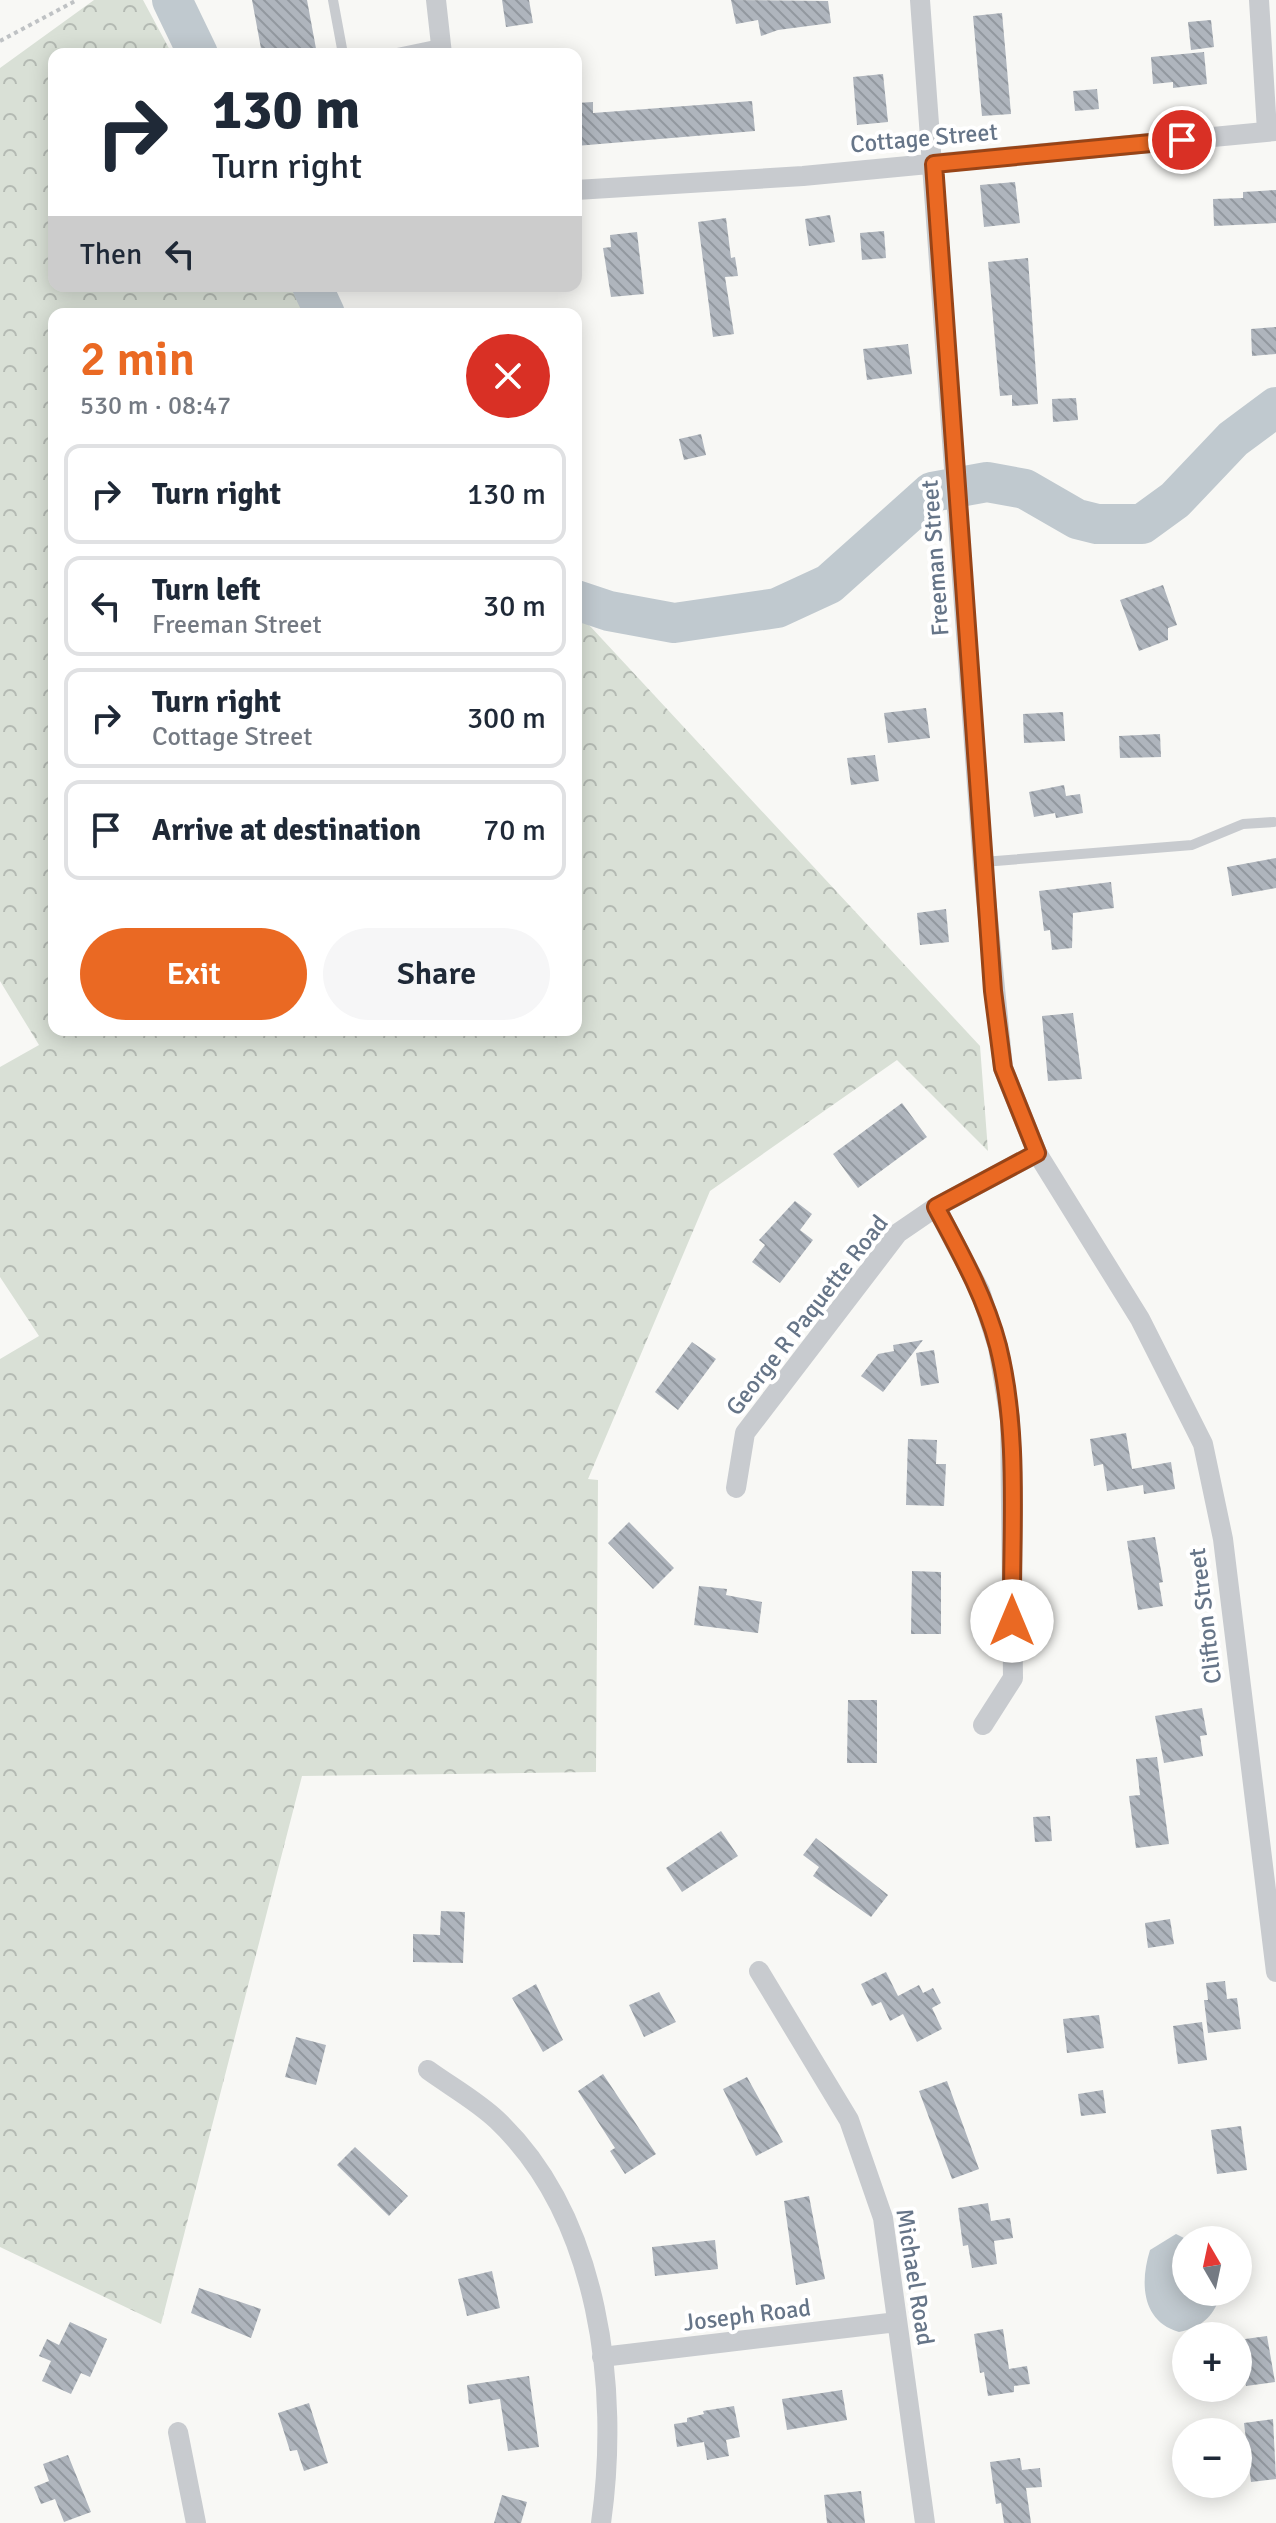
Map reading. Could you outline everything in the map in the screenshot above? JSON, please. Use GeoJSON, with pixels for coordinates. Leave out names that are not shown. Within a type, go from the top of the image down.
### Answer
{"type":"FeatureCollection","features":[{"type":"Feature","properties":{"kind":"street"},"geometry":{"type":"LineString","coordinates":[[436,0],[441,48]]}},
{"type":"Feature","properties":{"kind":"street","name":"Freeman Street"},"geometry":{"type":"LineString","coordinates":[[920,0],[959,499],[983,862],[1003,1068],[1037,1153]]}},
{"type":"Feature","properties":{"kind":"street"},"geometry":{"type":"LineString","coordinates":[[1259,0],[1272,131]]}},
{"type":"Feature","properties":{"kind":"street","name":"Cottage Street"},"geometry":{"type":"LineString","coordinates":[[582,190],[934,164],[1272,131]]}},
{"type":"Feature","properties":{"kind":"street","name":"George R Paquette Road"},"geometry":{"type":"LineString","coordinates":[[736,1488],[745,1433],[898,1233],[936,1207],[1037,1153]]}},
{"type":"Feature","properties":{"kind":"street","name":"Clifton Street"},"geometry":{"type":"LineString","coordinates":[[1037,1153],[1140,1319],[1203,1444],[1223,1539],[1272,1914],[1276,1972]]}},
{"type":"Feature","properties":{"kind":"street"},"geometry":{"type":"LineString","coordinates":[[936,1207],[980,1291],[998,1347],[1010,1419],[1013,1678],[983,1725]]}},
{"type":"Feature","properties":{"kind":"street","name":"Michael Road"},"geometry":{"type":"LineString","coordinates":[[759,1971],[849,2120],[883,2218],[925,2523]]}},
{"type":"Feature","properties":{"kind":"street"},"geometry":{"type":"LineString","coordinates":[[428,2070],[496,2119],[536,2165],[565,2214],[585,2274],[602,2357],[608,2438],[601,2523]]}},
{"type":"Feature","properties":{"kind":"street","name":"Joseph Road"},"geometry":{"type":"LineString","coordinates":[[602,2357],[897,2322]]}},
{"type":"Feature","properties":{"kind":"street"},"geometry":{"type":"LineString","coordinates":[[178,2432],[196,2523]]}},
{"type":"Feature","properties":{"kind":"lane"},"geometry":{"type":"LineString","coordinates":[[333,0],[342,48]]}},
{"type":"Feature","properties":{"kind":"lane"},"geometry":{"type":"LineString","coordinates":[[983,862],[1192,845],[1243,824],[1274,822]]}},
{"type":"Feature","properties":{"kind":"path"},"geometry":{"type":"LineString","coordinates":[[0,41],[77,0]]}},
{"type":"Feature","properties":{"kind":"green space"},"geometry":{"type":"Polygon","coordinates":[[[94,0],[143,0],[169,48],[48,48],[48,292],[308,292],[320,308],[48,308],[48,1036],[582,1036],[582,617],[980,1046],[988,1151],[897,1060],[710,1191],[588,1479],[598,1480],[596,1772],[302,1776],[161,2324],[0,2247],[0,1359],[39,1336],[0,1277],[0,1067],[39,1045],[0,981],[0,68],[94,0]]]}},
{"type":"Feature","properties":{"kind":"shaded area"},"geometry":{"type":"Polygon","coordinates":[[[1172,2236],[1172,2306],[1215,2306],[1207,2319],[1202,2322],[1172,2322],[1172,2329],[1157,2319],[1146,2299],[1145,2275],[1150,2250],[1172,2236]]]}},
{"type":"Feature","properties":{"kind":"building"},"geometry":{"type":"Polygon","coordinates":[[[252,0],[307,0],[316,48],[261,48],[252,0]]]}},
{"type":"Feature","properties":{"kind":"building"},"geometry":{"type":"Polygon","coordinates":[[[502,0],[529,0],[533,23],[506,27],[502,0]]]}},
{"type":"Feature","properties":{"kind":"building"},"geometry":{"type":"Polygon","coordinates":[[[731,0],[828,1],[831,23],[778,30],[761,36],[758,20],[736,24],[731,0]]]}},
{"type":"Feature","properties":{"kind":"building"},"geometry":{"type":"Polygon","coordinates":[[[1002,13],[1011,114],[982,116],[973,16],[1002,13]]]}},
{"type":"Feature","properties":{"kind":"building"},"geometry":{"type":"Polygon","coordinates":[[[1211,20],[1214,47],[1191,50],[1188,22],[1211,20]]]}},
{"type":"Feature","properties":{"kind":"building"},"geometry":{"type":"Polygon","coordinates":[[[1204,52],[1207,84],[1173,88],[1173,82],[1153,84],[1151,57],[1204,52]]]}},
{"type":"Feature","properties":{"kind":"building"},"geometry":{"type":"Polygon","coordinates":[[[883,74],[888,122],[857,125],[853,77],[883,74]]]}},
{"type":"Feature","properties":{"kind":"building"},"geometry":{"type":"Polygon","coordinates":[[[1097,89],[1099,109],[1075,111],[1073,91],[1097,89]]]}},
{"type":"Feature","properties":{"kind":"building"},"geometry":{"type":"Polygon","coordinates":[[[752,101],[755,131],[582,145],[582,103],[593,102],[593,113],[752,101]]]}},
{"type":"Feature","properties":{"kind":"building"},"geometry":{"type":"Polygon","coordinates":[[[1015,182],[1020,223],[984,227],[980,185],[1015,182]]]}},
{"type":"Feature","properties":{"kind":"building"},"geometry":{"type":"Polygon","coordinates":[[[1276,190],[1276,223],[1214,226],[1213,199],[1243,198],[1243,192],[1276,190]]]}},
{"type":"Feature","properties":{"kind":"building"},"geometry":{"type":"Polygon","coordinates":[[[830,215],[835,242],[809,246],[805,219],[830,215]]]}},
{"type":"Feature","properties":{"kind":"building"},"geometry":{"type":"Polygon","coordinates":[[[726,218],[731,258],[735,257],[738,276],[725,277],[734,334],[713,337],[698,222],[726,218]]]}},
{"type":"Feature","properties":{"kind":"building"},"geometry":{"type":"Polygon","coordinates":[[[884,231],[886,258],[862,260],[860,233],[884,231]]]}},
{"type":"Feature","properties":{"kind":"building"},"geometry":{"type":"Polygon","coordinates":[[[637,232],[644,294],[611,297],[603,248],[611,247],[610,235],[637,232]]]}},
{"type":"Feature","properties":{"kind":"building"},"geometry":{"type":"Polygon","coordinates":[[[1028,258],[1038,404],[1012,406],[1012,395],[1000,396],[988,262],[1028,258]]]}},
{"type":"Feature","properties":{"kind":"building"},"geometry":{"type":"Polygon","coordinates":[[[1276,327],[1276,354],[1252,356],[1251,329],[1276,327]]]}},
{"type":"Feature","properties":{"kind":"building"},"geometry":{"type":"Polygon","coordinates":[[[908,344],[912,374],[867,380],[863,349],[908,344]]]}},
{"type":"Feature","properties":{"kind":"building"},"geometry":{"type":"Polygon","coordinates":[[[1076,398],[1078,420],[1053,422],[1052,399],[1076,398]]]}},
{"type":"Feature","properties":{"kind":"building"},"geometry":{"type":"Polygon","coordinates":[[[701,434],[706,455],[684,460],[679,439],[701,434]]]}},
{"type":"Feature","properties":{"kind":"building"},"geometry":{"type":"Polygon","coordinates":[[[1163,585],[1177,625],[1168,628],[1168,640],[1139,651],[1120,600],[1163,585]]]}},
{"type":"Feature","properties":{"kind":"building"},"geometry":{"type":"Polygon","coordinates":[[[926,708],[930,738],[888,743],[884,713],[926,708]]]}},
{"type":"Feature","properties":{"kind":"building"},"geometry":{"type":"Polygon","coordinates":[[[1063,712],[1065,741],[1024,743],[1023,714],[1063,712]]]}},
{"type":"Feature","properties":{"kind":"building"},"geometry":{"type":"Polygon","coordinates":[[[1160,734],[1161,757],[1120,758],[1119,736],[1160,734]]]}},
{"type":"Feature","properties":{"kind":"building"},"geometry":{"type":"Polygon","coordinates":[[[875,755],[879,781],[851,785],[847,758],[875,755]]]}},
{"type":"Feature","properties":{"kind":"building"},"geometry":{"type":"Polygon","coordinates":[[[1064,785],[1066,796],[1080,794],[1083,813],[1056,818],[1055,813],[1034,817],[1029,792],[1064,785]]]}},
{"type":"Feature","properties":{"kind":"building"},"geometry":{"type":"Polygon","coordinates":[[[1276,858],[1276,888],[1232,896],[1227,867],[1276,858]]]}},
{"type":"Feature","properties":{"kind":"building"},"geometry":{"type":"Polygon","coordinates":[[[1111,882],[1114,908],[1073,913],[1072,948],[1052,950],[1050,930],[1044,931],[1039,891],[1111,882]]]}},
{"type":"Feature","properties":{"kind":"building"},"geometry":{"type":"Polygon","coordinates":[[[946,909],[949,942],[920,945],[917,913],[946,909]]]}},
{"type":"Feature","properties":{"kind":"building"},"geometry":{"type":"Polygon","coordinates":[[[1073,1013],[1082,1079],[1048,1081],[1042,1016],[1073,1013]]]}},
{"type":"Feature","properties":{"kind":"building"},"geometry":{"type":"Polygon","coordinates":[[[902,1103],[927,1137],[858,1188],[833,1154],[902,1103]]]}},
{"type":"Feature","properties":{"kind":"building"},"geometry":{"type":"Polygon","coordinates":[[[795,1201],[812,1214],[800,1230],[813,1240],[780,1283],[752,1262],[765,1245],[759,1240],[795,1201]]]}},
{"type":"Feature","properties":{"kind":"building"},"geometry":{"type":"Polygon","coordinates":[[[923,1340],[883,1392],[861,1376],[878,1354],[894,1351],[893,1345],[923,1340]]]}},
{"type":"Feature","properties":{"kind":"building"},"geometry":{"type":"Polygon","coordinates":[[[692,1342],[716,1359],[678,1410],[655,1392],[692,1342]]]}},
{"type":"Feature","properties":{"kind":"building"},"geometry":{"type":"Polygon","coordinates":[[[934,1350],[939,1383],[921,1386],[916,1353],[934,1350]]]}},
{"type":"Feature","properties":{"kind":"building"},"geometry":{"type":"Polygon","coordinates":[[[1126,1433],[1132,1469],[1171,1462],[1175,1489],[1144,1494],[1143,1485],[1107,1491],[1103,1464],[1094,1466],[1090,1439],[1126,1433]]]}},
{"type":"Feature","properties":{"kind":"building"},"geometry":{"type":"Polygon","coordinates":[[[908,1439],[937,1440],[936,1464],[946,1464],[944,1506],[906,1505],[908,1439]]]}},
{"type":"Feature","properties":{"kind":"building"},"geometry":{"type":"Polygon","coordinates":[[[629,1522],[674,1568],[653,1589],[608,1543],[629,1522]]]}},
{"type":"Feature","properties":{"kind":"building"},"geometry":{"type":"Polygon","coordinates":[[[1155,1537],[1163,1582],[1159,1583],[1163,1606],[1138,1610],[1127,1541],[1155,1537]]]}},
{"type":"Feature","properties":{"kind":"building"},"geometry":{"type":"Polygon","coordinates":[[[912,1571],[941,1572],[941,1634],[911,1634],[912,1571]]]}},
{"type":"Feature","properties":{"kind":"building"},"geometry":{"type":"Polygon","coordinates":[[[699,1586],[727,1589],[726,1595],[762,1602],[758,1633],[694,1625],[699,1586]]]}},
{"type":"Feature","properties":{"kind":"building"},"geometry":{"type":"Polygon","coordinates":[[[848,1700],[877,1700],[877,1763],[847,1763],[848,1700]]]}},
{"type":"Feature","properties":{"kind":"building"},"geometry":{"type":"Polygon","coordinates":[[[1202,1708],[1207,1735],[1200,1736],[1203,1756],[1164,1763],[1155,1716],[1202,1708]]]}},
{"type":"Feature","properties":{"kind":"building"},"geometry":{"type":"Polygon","coordinates":[[[1157,1757],[1169,1844],[1136,1848],[1129,1796],[1140,1795],[1136,1759],[1157,1757]]]}},
{"type":"Feature","properties":{"kind":"building"},"geometry":{"type":"Polygon","coordinates":[[[1050,1816],[1052,1841],[1035,1842],[1033,1817],[1050,1816]]]}},
{"type":"Feature","properties":{"kind":"building"},"geometry":{"type":"Polygon","coordinates":[[[721,1831],[738,1856],[682,1892],[666,1868],[721,1831]]]}},
{"type":"Feature","properties":{"kind":"building"},"geometry":{"type":"Polygon","coordinates":[[[816,1838],[888,1895],[871,1917],[813,1876],[819,1867],[803,1855],[816,1838]]]}},
{"type":"Feature","properties":{"kind":"building"},"geometry":{"type":"Polygon","coordinates":[[[441,1911],[465,1912],[463,1963],[413,1962],[413,1934],[440,1935],[441,1911]]]}},
{"type":"Feature","properties":{"kind":"building"},"geometry":{"type":"Polygon","coordinates":[[[1170,1919],[1174,1944],[1148,1948],[1145,1923],[1170,1919]]]}},
{"type":"Feature","properties":{"kind":"building"},"geometry":{"type":"Polygon","coordinates":[[[886,1972],[898,1996],[919,1985],[923,1993],[933,1988],[941,2003],[932,2008],[942,2029],[917,2042],[903,2014],[890,2021],[881,2002],[872,2006],[861,1984],[886,1972]]]}},
{"type":"Feature","properties":{"kind":"building"},"geometry":{"type":"Polygon","coordinates":[[[1225,1981],[1227,1999],[1237,1998],[1241,2029],[1208,2033],[1204,2000],[1208,2000],[1206,1983],[1225,1981]]]}},
{"type":"Feature","properties":{"kind":"building"},"geometry":{"type":"Polygon","coordinates":[[[536,1984],[563,2040],[543,2052],[512,1998],[536,1984]]]}},
{"type":"Feature","properties":{"kind":"building"},"geometry":{"type":"Polygon","coordinates":[[[659,1992],[676,2022],[644,2037],[629,2005],[659,1992]]]}},
{"type":"Feature","properties":{"kind":"building"},"geometry":{"type":"Polygon","coordinates":[[[1099,2015],[1104,2048],[1067,2053],[1063,2019],[1099,2015]]]}},
{"type":"Feature","properties":{"kind":"building"},"geometry":{"type":"Polygon","coordinates":[[[1202,2022],[1207,2060],[1178,2064],[1173,2026],[1202,2022]]]}},
{"type":"Feature","properties":{"kind":"building"},"geometry":{"type":"Polygon","coordinates":[[[296,2037],[326,2045],[316,2085],[285,2077],[296,2037]]]}},
{"type":"Feature","properties":{"kind":"building"},"geometry":{"type":"Polygon","coordinates":[[[603,2074],[656,2154],[625,2174],[610,2151],[615,2148],[578,2091],[603,2074]]]}},
{"type":"Feature","properties":{"kind":"building"},"geometry":{"type":"Polygon","coordinates":[[[747,2077],[783,2142],[756,2156],[723,2089],[747,2077]]]}},
{"type":"Feature","properties":{"kind":"building"},"geometry":{"type":"Polygon","coordinates":[[[947,2081],[979,2169],[952,2179],[919,2091],[947,2081]]]}},
{"type":"Feature","properties":{"kind":"building"},"geometry":{"type":"Polygon","coordinates":[[[1103,2090],[1106,2113],[1081,2116],[1078,2094],[1103,2090]]]}},
{"type":"Feature","properties":{"kind":"building"},"geometry":{"type":"Polygon","coordinates":[[[1241,2126],[1247,2170],[1217,2174],[1211,2130],[1241,2126]]]}},
{"type":"Feature","properties":{"kind":"building"},"geometry":{"type":"Polygon","coordinates":[[[355,2147],[408,2196],[389,2216],[337,2165],[355,2147]]]}},
{"type":"Feature","properties":{"kind":"building"},"geometry":{"type":"Polygon","coordinates":[[[809,2196],[825,2279],[796,2285],[784,2201],[809,2196]]]}},
{"type":"Feature","properties":{"kind":"building"},"geometry":{"type":"Polygon","coordinates":[[[988,2203],[991,2221],[1010,2218],[1013,2238],[994,2241],[997,2264],[972,2268],[968,2245],[963,2246],[958,2208],[988,2203]]]}},
{"type":"Feature","properties":{"kind":"building"},"geometry":{"type":"Polygon","coordinates":[[[715,2240],[718,2269],[655,2276],[652,2247],[715,2240]]]}},
{"type":"Feature","properties":{"kind":"building"},"geometry":{"type":"Polygon","coordinates":[[[492,2271],[500,2308],[467,2316],[458,2279],[492,2271]]]}},
{"type":"Feature","properties":{"kind":"building"},"geometry":{"type":"Polygon","coordinates":[[[199,2288],[261,2309],[251,2338],[191,2313],[199,2288]]]}},
{"type":"Feature","properties":{"kind":"building"},"geometry":{"type":"Polygon","coordinates":[[[70,2322],[107,2339],[90,2377],[81,2373],[71,2394],[42,2381],[51,2361],[39,2356],[47,2339],[59,2345],[70,2322]]]}},
{"type":"Feature","properties":{"kind":"building"},"geometry":{"type":"Polygon","coordinates":[[[1003,2329],[1009,2369],[1027,2366],[1030,2384],[1014,2386],[1014,2392],[988,2396],[984,2372],[980,2373],[974,2334],[1003,2329]]]}},
{"type":"Feature","properties":{"kind":"building"},"geometry":{"type":"Polygon","coordinates":[[[1267,2336],[1275,2382],[1252,2385],[1252,2338],[1267,2336]]]}},
{"type":"Feature","properties":{"kind":"building"},"geometry":{"type":"Polygon","coordinates":[[[529,2376],[539,2447],[508,2451],[500,2399],[469,2404],[467,2385],[529,2376]]]}},
{"type":"Feature","properties":{"kind":"building"},"geometry":{"type":"Polygon","coordinates":[[[842,2390],[847,2420],[787,2430],[782,2399],[842,2390]]]}},
{"type":"Feature","properties":{"kind":"building"},"geometry":{"type":"Polygon","coordinates":[[[309,2403],[328,2463],[304,2471],[297,2450],[290,2451],[278,2413],[309,2403]]]}},
{"type":"Feature","properties":{"kind":"building"},"geometry":{"type":"Polygon","coordinates":[[[734,2406],[740,2437],[726,2440],[729,2456],[707,2460],[704,2442],[677,2447],[674,2424],[687,2422],[687,2418],[704,2414],[703,2411],[734,2406]]]}},
{"type":"Feature","properties":{"kind":"building"},"geometry":{"type":"Polygon","coordinates":[[[1273,2419],[1276,2479],[1252,2482],[1252,2422],[1273,2419]]]}},
{"type":"Feature","properties":{"kind":"building"},"geometry":{"type":"Polygon","coordinates":[[[68,2455],[91,2512],[64,2522],[55,2499],[41,2504],[34,2487],[49,2481],[43,2464],[68,2455]]]}},
{"type":"Feature","properties":{"kind":"building"},"geometry":{"type":"Polygon","coordinates":[[[1020,2458],[1022,2470],[1040,2468],[1042,2487],[1026,2488],[1031,2523],[1004,2523],[1001,2503],[996,2504],[990,2462],[1020,2458]]]}},
{"type":"Feature","properties":{"kind":"building"},"geometry":{"type":"Polygon","coordinates":[[[861,2491],[865,2523],[827,2523],[824,2495],[861,2491]]]}},
{"type":"Feature","properties":{"kind":"building"},"geometry":{"type":"Polygon","coordinates":[[[502,2495],[527,2502],[521,2523],[494,2523],[502,2495]]]}},
{"type":"Feature","properties":{"kind":"waterway"},"geometry":{"type":"LineString","coordinates":[[172,0],[195,48]]}},
{"type":"Feature","properties":{"kind":"waterway"},"geometry":{"type":"LineString","coordinates":[[315,292],[322,308]]}},
{"type":"Feature","properties":{"kind":"waterway"},"geometry":{"type":"LineString","coordinates":[[582,602],[609,611],[674,623],[777,608],[829,584],[932,492],[987,482],[1025,489],[1077,519],[1097,524],[1142,524],[1175,500],[1233,439],[1276,407]]}},
{"type":"Feature","properties":{"kind":"route"},"geometry":{"type":"LineString","coordinates":[[1012,1621],[1010,1419],[998,1347],[980,1291],[936,1207],[1037,1153],[1022,1122],[1003,1068],[993,991],[964,614],[959,499],[948,396],[934,164],[1182,140]]}}]}
